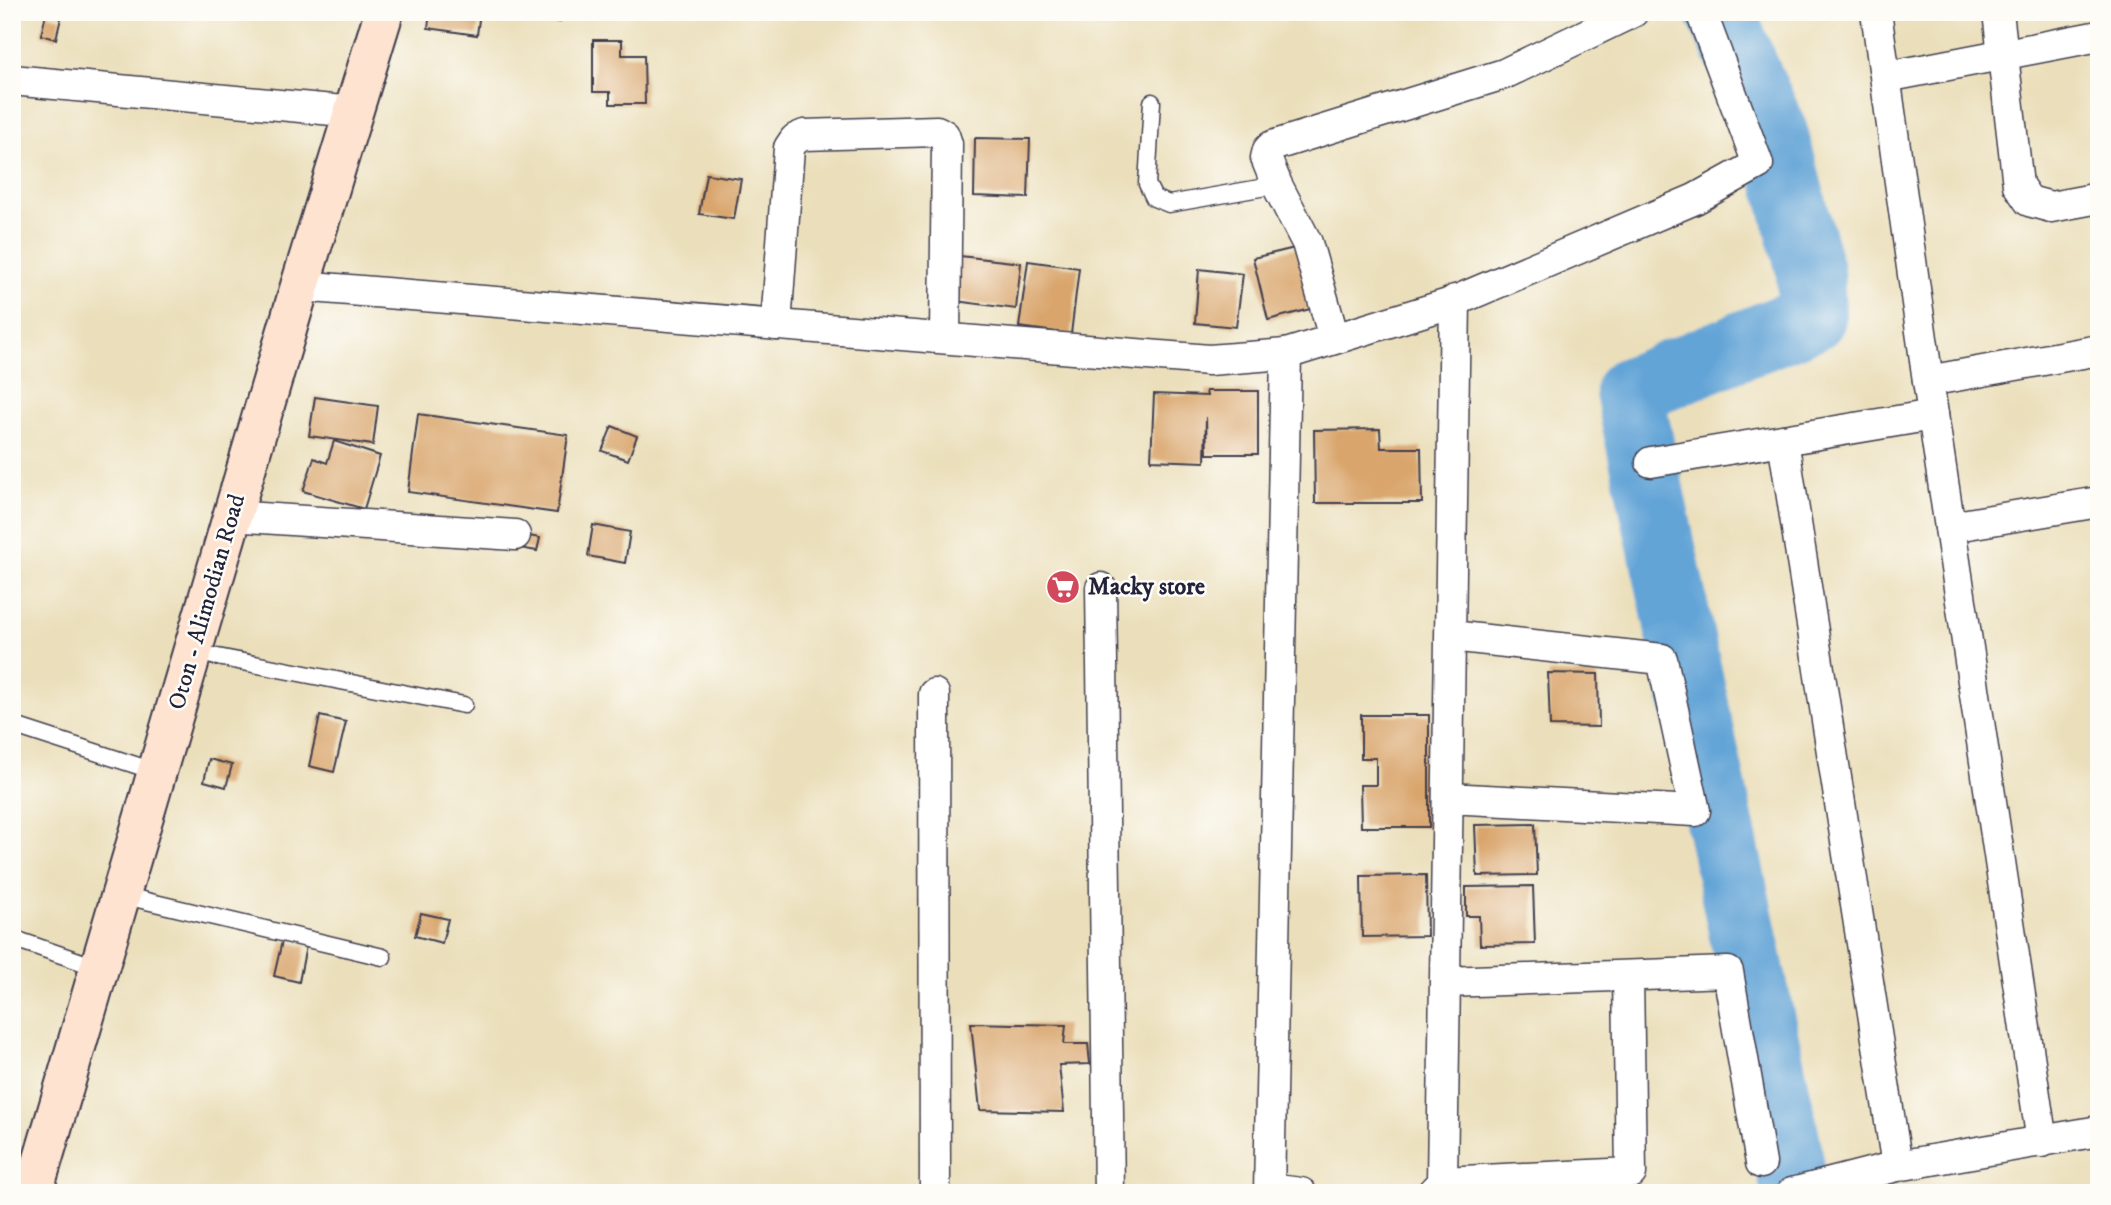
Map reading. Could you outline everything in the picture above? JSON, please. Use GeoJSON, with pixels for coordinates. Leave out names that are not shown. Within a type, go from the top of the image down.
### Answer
{"type":"FeatureCollection","features":[{"type":"Feature","properties":{"kind":"main road","name":"Oton - Alimodian Road"},"geometry":{"type":"LineString","coordinates":[[33,1193],[300,285],[384,12]]}},
{"type":"Feature","properties":{"kind":"street"},"geometry":{"type":"LineString","coordinates":[[1334,338],[1307,243],[1276,186],[1266,158],[1268,150],[1272,146],[1504,74],[1633,12]]}},
{"type":"Feature","properties":{"kind":"street"},"geometry":{"type":"LineString","coordinates":[[300,285],[1209,360],[1286,354],[1455,300],[1695,199],[1758,164],[1701,12]]}},
{"type":"Feature","properties":{"kind":"street"},"geometry":{"type":"LineString","coordinates":[[1877,12],[1928,381],[2042,1142]]}},
{"type":"Feature","properties":{"kind":"street"},"geometry":{"type":"LineString","coordinates":[[1998,12],[2018,185],[2029,201],[2052,207],[2099,198]]}},
{"type":"Feature","properties":{"kind":"street"},"geometry":{"type":"LineString","coordinates":[[1886,77],[2099,36]]}},
{"type":"Feature","properties":{"kind":"street"},"geometry":{"type":"LineString","coordinates":[[12,80],[354,112]]}},
{"type":"Feature","properties":{"kind":"street"},"geometry":{"type":"LineString","coordinates":[[776,324],[789,148],[795,139],[804,135],[937,131],[944,135],[947,144],[945,338]]}},
{"type":"Feature","properties":{"kind":"street"},"geometry":{"type":"LineString","coordinates":[[1455,300],[1446,982],[1437,1188],[1631,1173],[1628,976]]}},
{"type":"Feature","properties":{"kind":"street"},"geometry":{"type":"LineString","coordinates":[[1928,381],[2099,350]]}},
{"type":"Feature","properties":{"kind":"street"},"geometry":{"type":"LineString","coordinates":[[1286,354],[1269,1191],[1301,1193]]}},
{"type":"Feature","properties":{"kind":"street"},"geometry":{"type":"LineString","coordinates":[[1651,462],[1933,415]]}},
{"type":"Feature","properties":{"kind":"street"},"geometry":{"type":"LineString","coordinates":[[1783,440],[1897,1166]]}},
{"type":"Feature","properties":{"kind":"street"},"geometry":{"type":"LineString","coordinates":[[1950,527],[2098,504]]}},
{"type":"Feature","properties":{"kind":"street"},"geometry":{"type":"LineString","coordinates":[[232,516],[516,535]]}},
{"type":"Feature","properties":{"kind":"street"},"geometry":{"type":"LineString","coordinates":[[1101,588],[1109,1193]]}},
{"type":"Feature","properties":{"kind":"street"},"geometry":{"type":"LineString","coordinates":[[1448,798],[1695,811],[1662,659],[1451,636]]}},
{"type":"Feature","properties":{"kind":"street"},"geometry":{"type":"LineString","coordinates":[[934,694],[935,1193]]}},
{"type":"Feature","properties":{"kind":"street"},"geometry":{"type":"LineString","coordinates":[[1446,982],[1728,972],[1761,1163]]}},
{"type":"Feature","properties":{"kind":"street"},"geometry":{"type":"LineString","coordinates":[[1800,1190],[1897,1166],[2099,1131]]}},
{"type":"Feature","properties":{"kind":"lane"},"geometry":{"type":"LineString","coordinates":[[1152,102],[1147,184],[1154,198],[1169,204],[1276,186]]}},
{"type":"Feature","properties":{"kind":"lane"},"geometry":{"type":"LineString","coordinates":[[192,652],[464,705]]}},
{"type":"Feature","properties":{"kind":"lane"},"geometry":{"type":"LineString","coordinates":[[12,725],[157,772]]}},
{"type":"Feature","properties":{"kind":"lane"},"geometry":{"type":"LineString","coordinates":[[121,895],[383,957]]}},
{"type":"Feature","properties":{"kind":"lane"},"geometry":{"type":"LineString","coordinates":[[12,938],[99,968]]}},
{"type":"Feature","properties":{"kind":"building"},"geometry":{"type":"Polygon","coordinates":[[[430,12],[480,12],[477,35],[428,28],[430,12]]]}},
{"type":"Feature","properties":{"kind":"building"},"geometry":{"type":"Polygon","coordinates":[[[505,12],[561,12],[560,22],[505,12]]]}},
{"type":"Feature","properties":{"kind":"building"},"geometry":{"type":"Polygon","coordinates":[[[46,14],[61,18],[56,39],[41,35],[46,14]]]}},
{"type":"Feature","properties":{"kind":"building"},"geometry":{"type":"Polygon","coordinates":[[[593,40],[622,40],[622,55],[644,55],[645,104],[610,104],[610,92],[593,92],[593,40]]]}},
{"type":"Feature","properties":{"kind":"building"},"geometry":{"type":"Polygon","coordinates":[[[975,138],[1030,139],[1028,198],[974,196],[975,138]]]}},
{"type":"Feature","properties":{"kind":"building"},"geometry":{"type":"Polygon","coordinates":[[[706,174],[741,179],[734,219],[699,214],[706,174]]]}},
{"type":"Feature","properties":{"kind":"building"},"geometry":{"type":"Polygon","coordinates":[[[1299,247],[1314,308],[1268,320],[1253,258],[1299,247]]]}},
{"type":"Feature","properties":{"kind":"building"},"geometry":{"type":"Polygon","coordinates":[[[960,256],[1021,263],[1016,309],[955,301],[960,256]]]}},
{"type":"Feature","properties":{"kind":"building"},"geometry":{"type":"Polygon","coordinates":[[[1028,261],[1079,268],[1071,334],[1019,327],[1028,261]]]}},
{"type":"Feature","properties":{"kind":"building"},"geometry":{"type":"Polygon","coordinates":[[[1199,269],[1243,274],[1236,327],[1195,323],[1199,269]]]}},
{"type":"Feature","properties":{"kind":"building"},"geometry":{"type":"Polygon","coordinates":[[[1206,391],[1258,391],[1258,454],[1207,454],[1206,417],[1205,462],[1151,460],[1154,394],[1207,396],[1206,391]]]}},
{"type":"Feature","properties":{"kind":"building"},"geometry":{"type":"Polygon","coordinates":[[[315,397],[378,406],[373,445],[309,436],[315,397]]]}},
{"type":"Feature","properties":{"kind":"building"},"geometry":{"type":"Polygon","coordinates":[[[418,414],[568,435],[557,513],[408,492],[418,414]]]}},
{"type":"Feature","properties":{"kind":"building"},"geometry":{"type":"Polygon","coordinates":[[[612,426],[637,436],[628,460],[602,451],[612,426]]]}},
{"type":"Feature","properties":{"kind":"building"},"geometry":{"type":"Polygon","coordinates":[[[1380,429],[1381,448],[1421,448],[1422,503],[1315,503],[1314,430],[1380,429]]]}},
{"type":"Feature","properties":{"kind":"building"},"geometry":{"type":"Polygon","coordinates":[[[334,441],[380,456],[364,509],[303,491],[314,458],[327,463],[334,441]]]}},
{"type":"Feature","properties":{"kind":"building"},"geometry":{"type":"Polygon","coordinates":[[[593,525],[630,532],[625,563],[588,556],[593,525]]]}},
{"type":"Feature","properties":{"kind":"building"},"geometry":{"type":"Polygon","coordinates":[[[523,535],[540,538],[537,551],[520,548],[523,535]]]}},
{"type":"Feature","properties":{"kind":"building"},"geometry":{"type":"Polygon","coordinates":[[[1548,673],[1598,674],[1599,727],[1550,726],[1548,673]]]}},
{"type":"Feature","properties":{"kind":"building"},"geometry":{"type":"Polygon","coordinates":[[[1361,715],[1429,715],[1429,827],[1361,827],[1360,785],[1376,785],[1376,758],[1361,758],[1361,715]]]}},
{"type":"Feature","properties":{"kind":"building"},"geometry":{"type":"Polygon","coordinates":[[[320,716],[346,722],[334,772],[309,766],[320,716]]]}},
{"type":"Feature","properties":{"kind":"building"},"geometry":{"type":"Polygon","coordinates":[[[209,759],[232,765],[226,787],[204,781],[209,759]]]}},
{"type":"Feature","properties":{"kind":"building"},"geometry":{"type":"Polygon","coordinates":[[[1535,824],[1537,875],[1477,876],[1475,825],[1535,824]]]}},
{"type":"Feature","properties":{"kind":"building"},"geometry":{"type":"Polygon","coordinates":[[[1426,875],[1427,936],[1362,937],[1361,876],[1426,875]]]}},
{"type":"Feature","properties":{"kind":"building"},"geometry":{"type":"Polygon","coordinates":[[[1533,886],[1535,944],[1480,945],[1479,916],[1466,916],[1466,887],[1533,886]]]}},
{"type":"Feature","properties":{"kind":"building"},"geometry":{"type":"Polygon","coordinates":[[[421,913],[448,919],[442,943],[415,936],[421,913]]]}},
{"type":"Feature","properties":{"kind":"building"},"geometry":{"type":"Polygon","coordinates":[[[282,941],[306,946],[299,982],[274,976],[282,941]]]}},
{"type":"Feature","properties":{"kind":"building"},"geometry":{"type":"Polygon","coordinates":[[[971,1023],[1066,1025],[1064,1044],[1088,1044],[1090,1064],[1059,1065],[1064,1112],[980,1110],[971,1023]]]}},
{"type":"Feature","properties":{"kind":"waterway"},"geometry":{"type":"LineString","coordinates":[[1720,12],[1774,133],[1810,270],[1812,317],[1629,391],[1795,1193]]}},
{"type":"Feature","properties":{"kind":"place","name":"Macky store"},"geometry":{"type":"Point","coordinates":[1063,587]}}]}
